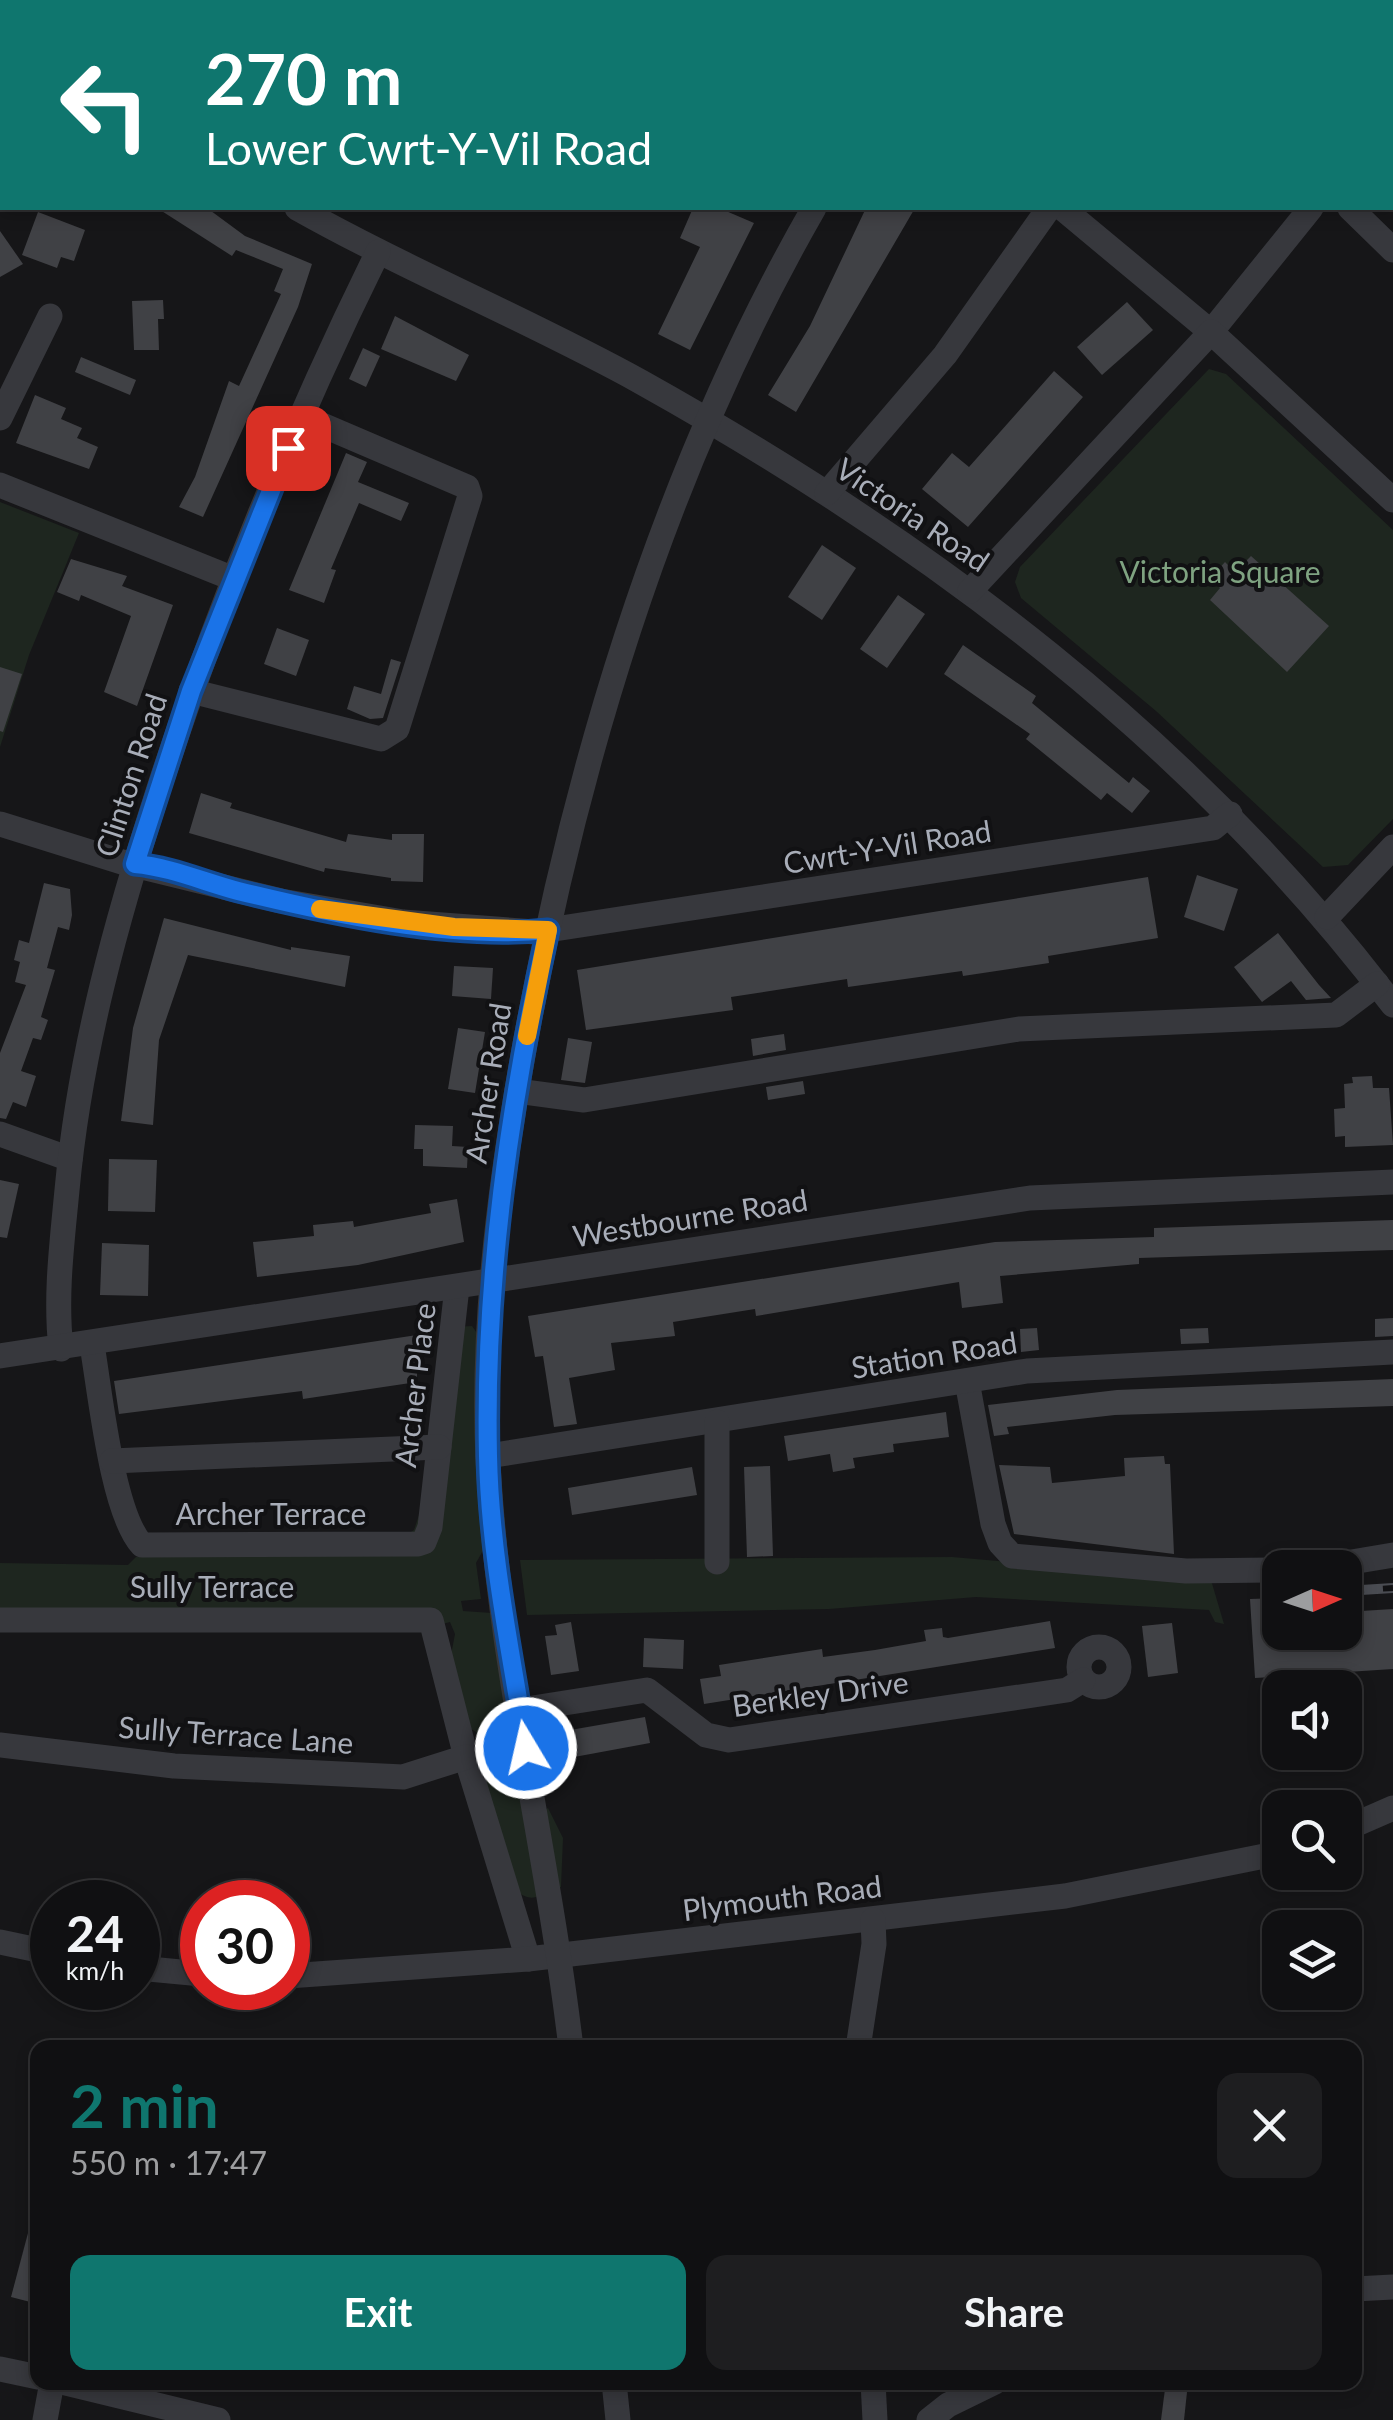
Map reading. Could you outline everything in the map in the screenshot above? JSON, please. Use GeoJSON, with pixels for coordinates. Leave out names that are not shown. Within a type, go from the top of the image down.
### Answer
{"type":"FeatureCollection","features":[{"type":"Feature","properties":{"kind":"street","name":"Victoria Road"},"geometry":{"type":"LineString","coordinates":[[302,210],[378,252],[598,359],[710,421],[827,493],[970,591],[1112,705],[1230,814],[1327,918],[1393,1005]]}},
{"type":"Feature","properties":{"kind":"street","name":"Archer Road"},"geometry":{"type":"LineString","coordinates":[[569,2040],[560,1955],[502,1606],[488,1456],[493,1280],[517,1091],[548,930],[612,682],[710,421],[813,210]]}},
{"type":"Feature","properties":{"kind":"street"},"geometry":{"type":"LineString","coordinates":[[827,493],[937,366],[1048,210]]}},
{"type":"Feature","properties":{"kind":"street"},"geometry":{"type":"LineString","coordinates":[[1064,210],[1210,332],[1393,500]]}},
{"type":"Feature","properties":{"kind":"street"},"geometry":{"type":"LineString","coordinates":[[970,591],[1210,332],[1309,210]]}},
{"type":"Feature","properties":{"kind":"street"},"geometry":{"type":"LineString","coordinates":[[1352,210],[1393,250]]}},
{"type":"Feature","properties":{"kind":"street","name":"Clinton Road"},"geometry":{"type":"LineString","coordinates":[[61,1349],[58,1287],[70,1159],[95,1010],[135,864],[191,691],[234,579],[301,416],[378,252]]}},
{"type":"Feature","properties":{"kind":"street"},"geometry":{"type":"LineString","coordinates":[[0,418],[50,316]]}},
{"type":"Feature","properties":{"kind":"street"},"geometry":{"type":"LineString","coordinates":[[191,691],[382,738],[397,729],[470,496],[466,488],[301,416]]}},
{"type":"Feature","properties":{"kind":"street"},"geometry":{"type":"LineString","coordinates":[[0,485],[234,579]]}},
{"type":"Feature","properties":{"kind":"street","name":"Cwrt-Y-Vil Road"},"geometry":{"type":"LineString","coordinates":[[0,824],[281,901],[359,916],[454,927],[548,930],[1213,828],[1230,814]]}},
{"type":"Feature","properties":{"kind":"street"},"geometry":{"type":"LineString","coordinates":[[1327,918],[1393,847]]}},
{"type":"Feature","properties":{"kind":"street"},"geometry":{"type":"LineString","coordinates":[[517,1091],[584,1100],[1020,1030],[1336,1016],[1377,984]]}},
{"type":"Feature","properties":{"kind":"street"},"geometry":{"type":"LineString","coordinates":[[0,1134],[70,1159]]}},
{"type":"Feature","properties":{"kind":"street","name":"Westbourne Road"},"geometry":{"type":"LineString","coordinates":[[0,1356],[92,1345],[1030,1198],[1393,1182]]}},
{"type":"Feature","properties":{"kind":"street","name":"Archer Place"},"geometry":{"type":"LineString","coordinates":[[418,1544],[430,1526],[457,1286]]}},
{"type":"Feature","properties":{"kind":"street"},"geometry":{"type":"LineString","coordinates":[[92,1345],[112,1460],[439,1447]]}},
{"type":"Feature","properties":{"kind":"street","name":"Station Road"},"geometry":{"type":"LineString","coordinates":[[488,1456],[1091,1365],[1393,1352]]}},
{"type":"Feature","properties":{"kind":"street"},"geometry":{"type":"LineString","coordinates":[[967,1381],[992,1524],[1000,1543],[1012,1556],[1186,1571],[1262,1570]]}},
{"type":"Feature","properties":{"kind":"street"},"geometry":{"type":"LineString","coordinates":[[716,1562],[718,1422]]}},
{"type":"Feature","properties":{"kind":"street","name":"Archer Terrace"},"geometry":{"type":"LineString","coordinates":[[112,1460],[132,1530],[142,1546],[418,1544]]}},
{"type":"Feature","properties":{"kind":"street"},"geometry":{"type":"LineString","coordinates":[[1362,1560],[1393,1555]]}},
{"type":"Feature","properties":{"kind":"street","name":"Sully Terrace"},"geometry":{"type":"LineString","coordinates":[[0,1620],[425,1617],[434,1626],[466,1757]]}},
{"type":"Feature","properties":{"kind":"street","name":"Berkley Drive"},"geometry":{"type":"LineString","coordinates":[[520,1710],[647,1690],[706,1736],[728,1740],[1068,1690],[1083,1680]]}},
{"type":"Feature","properties":{"kind":"street","name":"Sully Terrace Lane"},"geometry":{"type":"LineString","coordinates":[[0,1745],[174,1766],[402,1777],[466,1757]]}},
{"type":"Feature","properties":{"kind":"street"},"geometry":{"type":"LineString","coordinates":[[466,1757],[528,1959]]}},
{"type":"Feature","properties":{"kind":"street"},"geometry":{"type":"LineString","coordinates":[[1362,1822],[1393,1808]]}},
{"type":"Feature","properties":{"kind":"street","name":"Plymouth Road"},"geometry":{"type":"LineString","coordinates":[[310,1974],[528,1959],[873,1920],[1129,1886],[1262,1857]]}},
{"type":"Feature","properties":{"kind":"street"},"geometry":{"type":"LineString","coordinates":[[859,2040],[874,1944],[873,1920]]}},
{"type":"Feature","properties":{"kind":"street"},"geometry":{"type":"LineString","coordinates":[[0,1942],[30,1948]]}},
{"type":"Feature","properties":{"kind":"street"},"geometry":{"type":"LineString","coordinates":[[1362,2288],[1393,2286]]}},
{"type":"Feature","properties":{"kind":"street"},"geometry":{"type":"LineString","coordinates":[[0,2369],[30,2375]]}},
{"type":"Feature","properties":{"kind":"street"},"geometry":{"type":"LineString","coordinates":[[45,2420],[51,2390]]}},
{"type":"Feature","properties":{"kind":"street"},"geometry":{"type":"LineString","coordinates":[[95,2390],[218,2420]]}},
{"type":"Feature","properties":{"kind":"street"},"geometry":{"type":"LineString","coordinates":[[615,2390],[618,2420]]}},
{"type":"Feature","properties":{"kind":"street"},"geometry":{"type":"LineString","coordinates":[[873,2390],[875,2420]]}},
{"type":"Feature","properties":{"kind":"street"},"geometry":{"type":"LineString","coordinates":[[930,2420],[948,2405],[979,2390]]}},
{"type":"Feature","properties":{"kind":"green space","name":"Victoria Square"},"geometry":{"type":"Polygon","coordinates":[[[1209,369],[1226,374],[1393,530],[1393,819],[1348,865],[1323,867],[1156,711],[1021,598],[1015,582],[1020,567],[1209,369]]]}},
{"type":"Feature","properties":{"kind":"green space"},"geometry":{"type":"Polygon","coordinates":[[[0,502],[79,533],[29,655],[0,747],[0,502]]]}},
{"type":"Feature","properties":{"kind":"green space"},"geometry":{"type":"Polygon","coordinates":[[[472,1326],[479,1336],[486,1545],[476,1563],[481,1599],[461,1601],[463,1611],[492,1613],[527,1788],[520,1799],[527,1822],[548,1808],[563,1838],[561,1887],[533,1898],[515,1890],[478,1775],[483,1761],[476,1732],[463,1724],[451,1655],[455,1634],[450,1622],[431,1627],[0,1610],[0,1563],[128,1565],[136,1557],[226,1557],[400,1539],[414,1530],[428,1488],[455,1327],[472,1326]]]}},
{"type":"Feature","properties":{"kind":"green space"},"geometry":{"type":"Polygon","coordinates":[[[952,1557],[1211,1580],[1224,1624],[1215,1622],[1209,1610],[976,1597],[829,1609],[527,1615],[520,1560],[952,1557]]]}},
{"type":"Feature","properties":{"kind":"building"},"geometry":{"type":"Polygon","coordinates":[[[160,210],[210,210],[245,236],[312,264],[298,307],[203,517],[179,507],[195,477],[229,381],[239,386],[281,294],[274,291],[283,269],[236,250],[232,256],[160,210]]]}},
{"type":"Feature","properties":{"kind":"building"},"geometry":{"type":"Polygon","coordinates":[[[692,210],[724,210],[754,223],[690,350],[658,334],[700,247],[680,238],[692,210]]]}},
{"type":"Feature","properties":{"kind":"building"},"geometry":{"type":"Polygon","coordinates":[[[865,210],[914,210],[796,412],[768,395],[810,326],[865,210]]]}},
{"type":"Feature","properties":{"kind":"building"},"geometry":{"type":"Polygon","coordinates":[[[38,212],[85,230],[74,261],[61,257],[57,268],[22,255],[38,212]]]}},
{"type":"Feature","properties":{"kind":"building"},"geometry":{"type":"Polygon","coordinates":[[[0,231],[23,264],[0,277],[0,231]]]}},
{"type":"Feature","properties":{"kind":"building"},"geometry":{"type":"Polygon","coordinates":[[[163,300],[164,319],[158,319],[159,350],[134,350],[132,301],[163,300]]]}},
{"type":"Feature","properties":{"kind":"building"},"geometry":{"type":"Polygon","coordinates":[[[1127,302],[1153,330],[1102,375],[1077,347],[1127,302]]]}},
{"type":"Feature","properties":{"kind":"building"},"geometry":{"type":"Polygon","coordinates":[[[395,316],[469,355],[456,381],[381,349],[395,316]]]}},
{"type":"Feature","properties":{"kind":"building"},"geometry":{"type":"Polygon","coordinates":[[[363,348],[380,356],[366,387],[349,379],[363,348]]]}},
{"type":"Feature","properties":{"kind":"building"},"geometry":{"type":"Polygon","coordinates":[[[81,357],[136,380],[130,395],[75,372],[81,357]]]}},
{"type":"Feature","properties":{"kind":"building"},"geometry":{"type":"Polygon","coordinates":[[[1054,371],[1083,397],[968,527],[922,489],[952,453],[969,467],[1054,371]]]}},
{"type":"Feature","properties":{"kind":"building"},"geometry":{"type":"Polygon","coordinates":[[[35,395],[66,408],[61,419],[82,428],[77,438],[98,447],[89,469],[16,443],[35,395]]]}},
{"type":"Feature","properties":{"kind":"building"},"geometry":{"type":"Polygon","coordinates":[[[346,453],[367,462],[358,482],[409,503],[401,521],[359,503],[331,569],[336,570],[324,603],[289,590],[346,453]]]}},
{"type":"Feature","properties":{"kind":"building"},"geometry":{"type":"Polygon","coordinates":[[[822,545],[856,568],[822,620],[788,597],[822,545]]]}},
{"type":"Feature","properties":{"kind":"building"},"geometry":{"type":"Polygon","coordinates":[[[1251,556],[1329,626],[1287,672],[1210,600],[1220,588],[1217,585],[1221,581],[1214,574],[1225,562],[1232,569],[1237,564],[1239,568],[1251,556]]]}},
{"type":"Feature","properties":{"kind":"building"},"geometry":{"type":"Polygon","coordinates":[[[71,559],[127,576],[122,586],[173,605],[137,706],[104,692],[131,616],[81,595],[79,601],[57,592],[71,559]]]}},
{"type":"Feature","properties":{"kind":"building"},"geometry":{"type":"Polygon","coordinates":[[[898,595],[925,614],[887,668],[860,649],[898,595]]]}},
{"type":"Feature","properties":{"kind":"building"},"geometry":{"type":"Polygon","coordinates":[[[277,628],[309,640],[296,676],[264,664],[277,628]]]}},
{"type":"Feature","properties":{"kind":"building"},"geometry":{"type":"Polygon","coordinates":[[[963,645],[1036,696],[1032,703],[1129,783],[1133,777],[1150,791],[1132,813],[1107,793],[1101,800],[1026,739],[1030,734],[944,674],[963,645]]]}},
{"type":"Feature","properties":{"kind":"building"},"geometry":{"type":"Polygon","coordinates":[[[391,659],[401,662],[383,718],[370,719],[347,709],[354,686],[381,694],[391,659]]]}},
{"type":"Feature","properties":{"kind":"building"},"geometry":{"type":"Polygon","coordinates":[[[0,667],[22,674],[3,732],[0,731],[0,667]]]}},
{"type":"Feature","properties":{"kind":"building"},"geometry":{"type":"Polygon","coordinates":[[[201,793],[232,803],[230,808],[346,842],[348,834],[392,840],[392,834],[424,834],[423,882],[391,881],[325,868],[324,872],[189,833],[201,793]]]}},
{"type":"Feature","properties":{"kind":"building"},"geometry":{"type":"Polygon","coordinates":[[[1197,875],[1238,889],[1224,931],[1184,917],[1197,875]]]}},
{"type":"Feature","properties":{"kind":"building"},"geometry":{"type":"Polygon","coordinates":[[[1148,877],[1158,938],[1048,956],[1049,963],[963,976],[962,971],[848,987],[847,979],[731,997],[733,1010],[586,1030],[577,970],[1148,877]]]}},
{"type":"Feature","properties":{"kind":"building"},"geometry":{"type":"Polygon","coordinates":[[[44,883],[70,889],[72,915],[69,930],[58,927],[47,968],[55,970],[41,1017],[48,1020],[41,1040],[33,1038],[21,1071],[36,1076],[26,1107],[13,1102],[6,1119],[0,1118],[0,1053],[26,985],[15,982],[20,962],[14,960],[19,940],[29,943],[44,883]]]}},
{"type":"Feature","properties":{"kind":"building"},"geometry":{"type":"Polygon","coordinates":[[[164,918],[291,950],[350,956],[345,987],[188,955],[159,1040],[153,1125],[121,1121],[133,1028],[164,918]]]}},
{"type":"Feature","properties":{"kind":"building"},"geometry":{"type":"Polygon","coordinates":[[[1278,933],[1331,998],[1306,1000],[1291,981],[1262,1002],[1234,967],[1278,933]]]}},
{"type":"Feature","properties":{"kind":"building"},"geometry":{"type":"Polygon","coordinates":[[[454,966],[493,968],[491,999],[452,996],[454,966]]]}},
{"type":"Feature","properties":{"kind":"building"},"geometry":{"type":"Polygon","coordinates":[[[458,1028],[485,1032],[475,1093],[448,1089],[458,1028]]]}},
{"type":"Feature","properties":{"kind":"building"},"geometry":{"type":"Polygon","coordinates":[[[784,1034],[786,1050],[753,1056],[751,1039],[784,1034]]]}},
{"type":"Feature","properties":{"kind":"building"},"geometry":{"type":"Polygon","coordinates":[[[568,1038],[592,1042],[585,1083],[561,1080],[568,1038]]]}},
{"type":"Feature","properties":{"kind":"building"},"geometry":{"type":"Polygon","coordinates":[[[1372,1076],[1373,1088],[1389,1088],[1393,1145],[1345,1147],[1345,1136],[1335,1137],[1334,1109],[1345,1108],[1344,1084],[1353,1083],[1352,1077],[1372,1076]]]}},
{"type":"Feature","properties":{"kind":"building"},"geometry":{"type":"Polygon","coordinates":[[[803,1081],[805,1094],[768,1100],[766,1087],[803,1081]]]}},
{"type":"Feature","properties":{"kind":"building"},"geometry":{"type":"Polygon","coordinates":[[[415,1125],[453,1126],[452,1146],[468,1147],[467,1168],[423,1166],[423,1149],[414,1149],[415,1125]]]}},
{"type":"Feature","properties":{"kind":"building"},"geometry":{"type":"Polygon","coordinates":[[[109,1159],[157,1160],[155,1212],[108,1211],[109,1159]]]}},
{"type":"Feature","properties":{"kind":"building"},"geometry":{"type":"Polygon","coordinates":[[[0,1180],[19,1184],[7,1238],[0,1237],[0,1180]]]}},
{"type":"Feature","properties":{"kind":"building"},"geometry":{"type":"Polygon","coordinates":[[[457,1199],[464,1242],[358,1265],[257,1277],[253,1242],[314,1236],[313,1225],[353,1221],[354,1227],[431,1213],[429,1204],[457,1199]]]}},
{"type":"Feature","properties":{"kind":"building"},"geometry":{"type":"Polygon","coordinates":[[[1393,1220],[1393,1250],[1139,1258],[1139,1264],[1000,1276],[1003,1303],[962,1308],[959,1282],[756,1316],[755,1309],[673,1322],[675,1336],[611,1343],[615,1370],[569,1378],[577,1424],[554,1427],[543,1356],[535,1357],[528,1316],[995,1242],[1154,1237],[1154,1228],[1393,1220]]]}},
{"type":"Feature","properties":{"kind":"building"},"geometry":{"type":"Polygon","coordinates":[[[102,1243],[149,1245],[148,1296],[100,1295],[102,1243]]]}},
{"type":"Feature","properties":{"kind":"building"},"geometry":{"type":"Polygon","coordinates":[[[1393,1318],[1393,1336],[1375,1337],[1375,1319],[1393,1318]]]}},
{"type":"Feature","properties":{"kind":"building"},"geometry":{"type":"Polygon","coordinates":[[[1037,1328],[1039,1350],[1021,1352],[1020,1329],[1037,1328]]]}},
{"type":"Feature","properties":{"kind":"building"},"geometry":{"type":"Polygon","coordinates":[[[1208,1328],[1209,1343],[1181,1344],[1180,1329],[1208,1328]]]}},
{"type":"Feature","properties":{"kind":"building"},"geometry":{"type":"Polygon","coordinates":[[[417,1335],[417,1382],[303,1399],[302,1391],[119,1414],[114,1381],[417,1335]]]}},
{"type":"Feature","properties":{"kind":"building"},"geometry":{"type":"Polygon","coordinates":[[[1393,1379],[1393,1406],[1115,1415],[1007,1427],[1009,1434],[994,1436],[988,1405],[1117,1390],[1393,1379]]]}},
{"type":"Feature","properties":{"kind":"building"},"geometry":{"type":"Polygon","coordinates":[[[946,1412],[949,1437],[893,1444],[894,1452],[853,1458],[855,1468],[833,1472],[830,1454],[788,1461],[784,1436],[946,1412]]]}},
{"type":"Feature","properties":{"kind":"building"},"geometry":{"type":"Polygon","coordinates":[[[1164,1456],[1165,1464],[1170,1464],[1174,1554],[1014,1534],[999,1465],[1050,1467],[1052,1483],[1125,1476],[1124,1458],[1164,1456]]]}},
{"type":"Feature","properties":{"kind":"building"},"geometry":{"type":"Polygon","coordinates":[[[770,1466],[773,1556],[747,1557],[744,1467],[770,1466]]]}},
{"type":"Feature","properties":{"kind":"building"},"geometry":{"type":"Polygon","coordinates":[[[692,1467],[697,1495],[572,1515],[568,1488],[692,1467]]]}},
{"type":"Feature","properties":{"kind":"building"},"geometry":{"type":"Polygon","coordinates":[[[1250,1599],[1262,1599],[1262,1650],[1362,1650],[1362,1611],[1393,1609],[1393,1669],[1262,1670],[1262,1678],[1255,1678],[1250,1599]]]}},
{"type":"Feature","properties":{"kind":"building"},"geometry":{"type":"Polygon","coordinates":[[[1050,1621],[1055,1648],[704,1704],[700,1679],[721,1676],[719,1665],[822,1649],[823,1657],[875,1650],[926,1641],[924,1630],[942,1628],[943,1637],[948,1638],[1050,1621]]]}},
{"type":"Feature","properties":{"kind":"building"},"geometry":{"type":"Polygon","coordinates":[[[571,1622],[579,1671],[551,1675],[545,1636],[557,1635],[555,1625],[571,1622]]]}},
{"type":"Feature","properties":{"kind":"building"},"geometry":{"type":"Polygon","coordinates":[[[1172,1623],[1178,1673],[1148,1677],[1142,1626],[1172,1623]]]}},
{"type":"Feature","properties":{"kind":"building"},"geometry":{"type":"Polygon","coordinates":[[[644,1638],[684,1640],[683,1669],[643,1667],[644,1638]]]}},
{"type":"Feature","properties":{"kind":"building"},"geometry":{"type":"Polygon","coordinates":[[[645,1717],[650,1743],[558,1760],[553,1733],[645,1717]]]}},
{"type":"Feature","properties":{"kind":"building"},"geometry":{"type":"Polygon","coordinates":[[[30,2226],[30,2302],[11,2297],[30,2226]]]}},
{"type":"Feature","properties":{"kind":"building"},"geometry":{"type":"Polygon","coordinates":[[[1165,2390],[1187,2392],[1184,2420],[1161,2420],[1165,2390]]]}},
{"type":"Feature","properties":{"kind":"railway"},"geometry":{"type":"LineString","coordinates":[[1362,1590],[1393,1588]]}},
{"type":"Feature","properties":{"kind":"slow traffic"},"geometry":{"type":"LineString","coordinates":[[320,909],[454,927],[548,930],[527,1036]]}},
{"type":"Feature","properties":{"kind":"route"},"geometry":{"type":"LineString","coordinates":[[288,448],[191,691],[135,864],[233,890],[359,916],[454,927],[548,930],[510,1134],[491,1295],[488,1456],[492,1522],[526,1748]]}}]}
